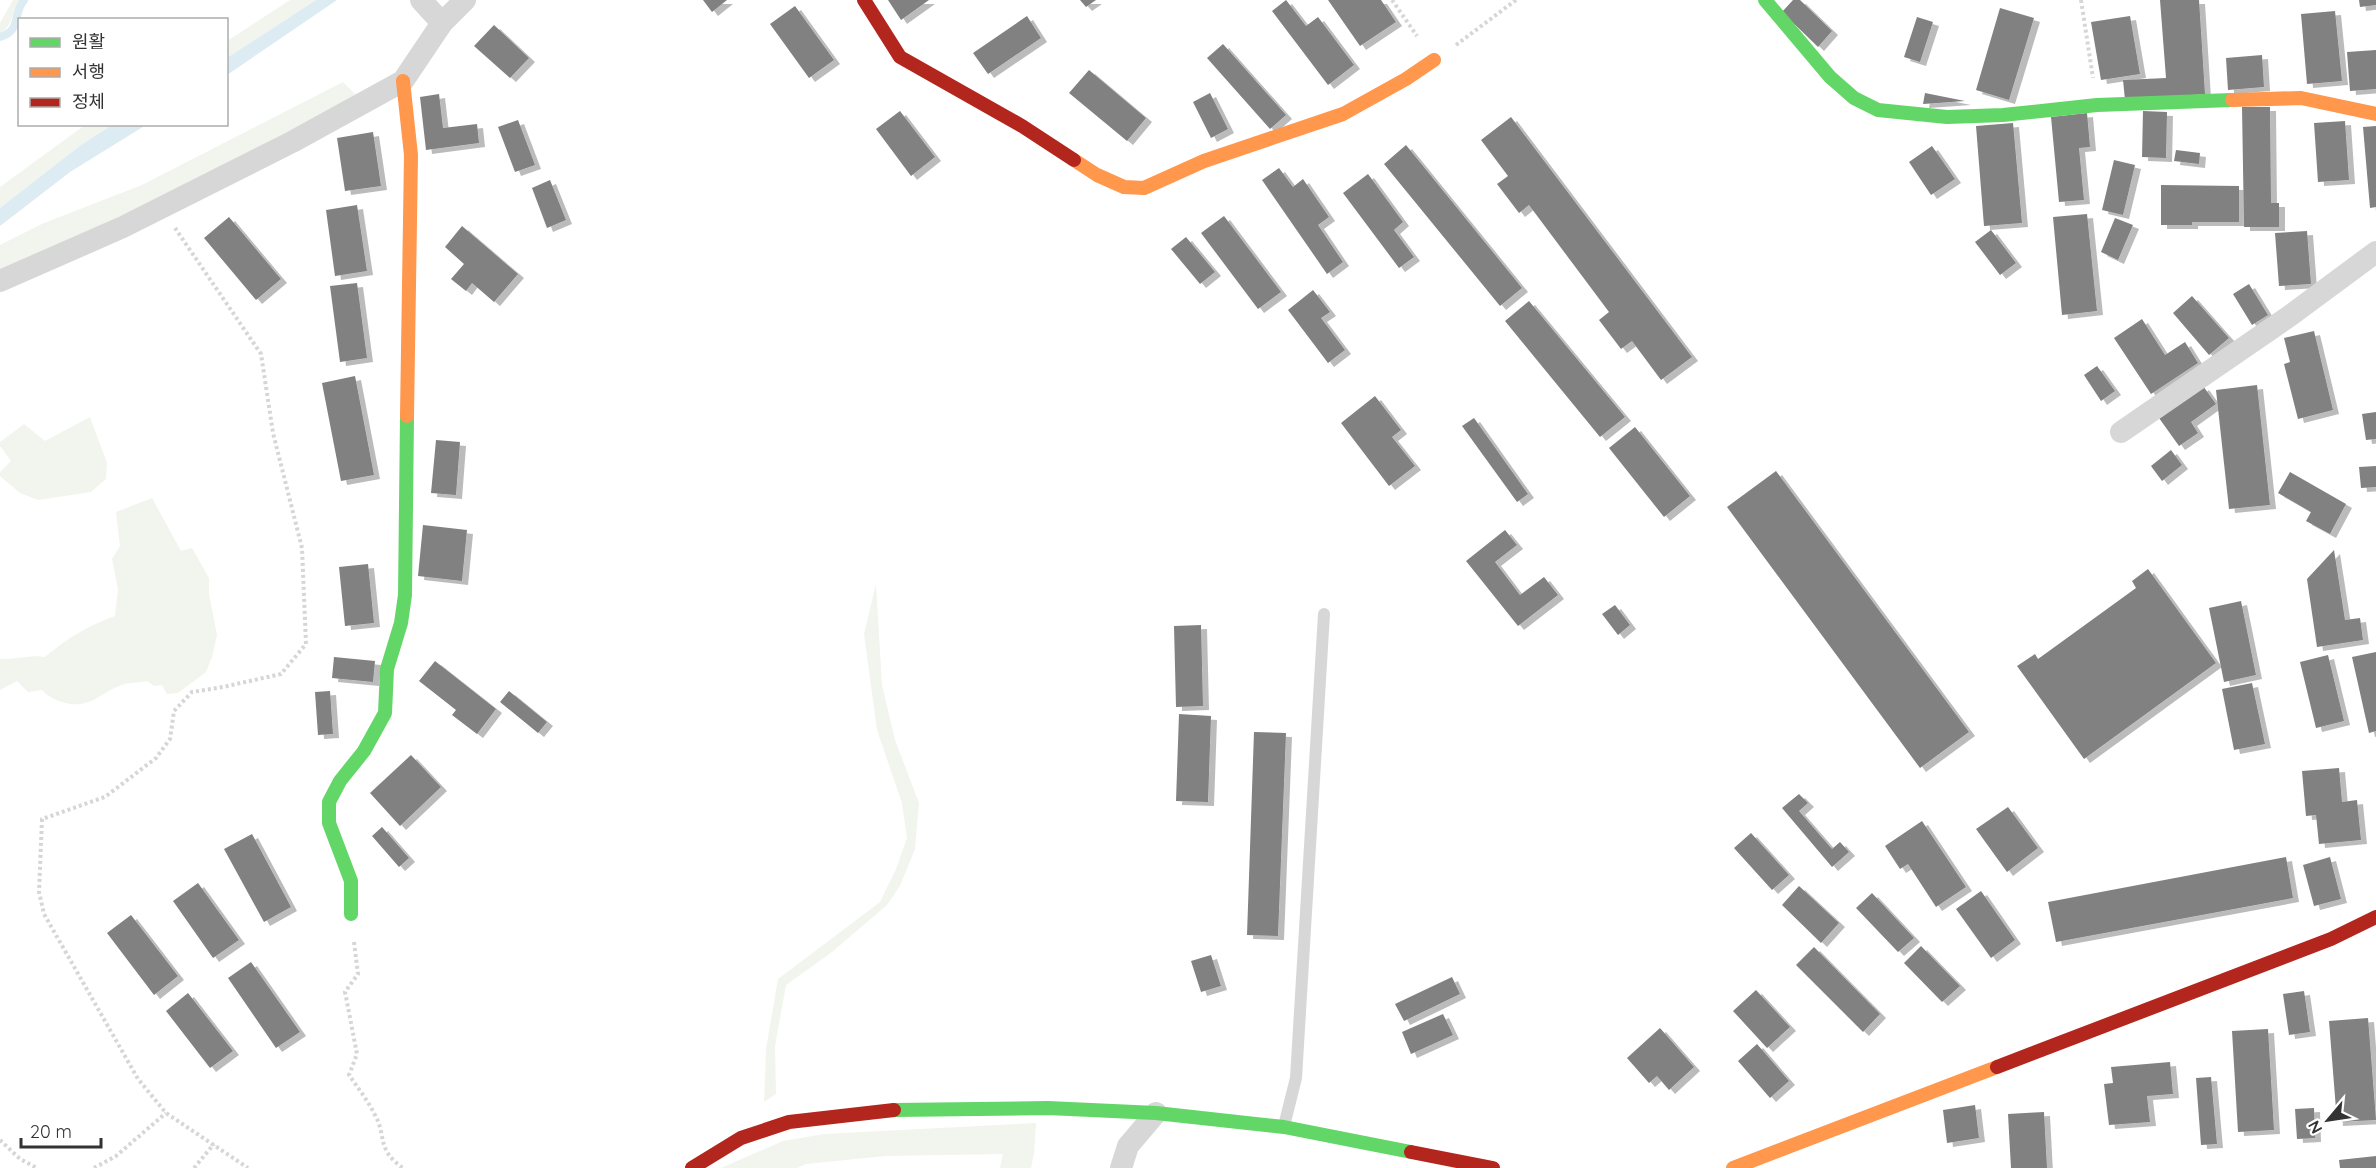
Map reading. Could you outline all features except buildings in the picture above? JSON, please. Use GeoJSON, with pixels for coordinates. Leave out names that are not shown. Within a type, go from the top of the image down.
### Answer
{"type":"FeatureCollection","features":[{"type":"Feature","properties":{"kind":"street"},"geometry":{"type":"LineString","coordinates":[[421,0],[442,23]]}},
{"type":"Feature","properties":{"kind":"street"},"geometry":{"type":"LineString","coordinates":[[0,281],[161,208],[292,142],[403,81],[442,23],[465,0]]}},
{"type":"Feature","properties":{"kind":"street"},"geometry":{"type":"LineString","coordinates":[[864,0],[900,57],[1022,126],[1097,175],[1124,187],[1144,188],[1204,161],[1343,114],[1406,79],[1434,60]]}},
{"type":"Feature","properties":{"kind":"street"},"geometry":{"type":"LineString","coordinates":[[1765,0],[1830,77],[1854,98],[1878,110],[1947,117],[2003,115],[2097,105],[2301,98],[2376,114]]}},
{"type":"Feature","properties":{"kind":"street"},"geometry":{"type":"LineString","coordinates":[[351,914],[351,881],[328,823],[329,802],[340,782],[364,751],[385,713],[387,669],[401,622],[405,595],[411,155],[403,81]]}},
{"type":"Feature","properties":{"kind":"street"},"geometry":{"type":"LineString","coordinates":[[2121,432],[2281,322],[2376,252]]}},
{"type":"Feature","properties":{"kind":"street"},"geometry":{"type":"LineString","coordinates":[[1733,1168],[2331,939],[2376,917]]}},
{"type":"Feature","properties":{"kind":"street"},"geometry":{"type":"LineString","coordinates":[[692,1168],[741,1138],[789,1122],[900,1109],[1048,1108],[1156,1113],[1284,1127],[1493,1168]]}},
{"type":"Feature","properties":{"kind":"street"},"geometry":{"type":"LineString","coordinates":[[1121,1168],[1128,1146],[1156,1113]]}},
{"type":"Feature","properties":{"kind":"lane"},"geometry":{"type":"LineString","coordinates":[[1284,1127],[1296,1078],[1324,614]]}},
{"type":"Feature","properties":{"kind":"path"},"geometry":{"type":"LineString","coordinates":[[1392,0],[1434,60],[1516,0]]}},
{"type":"Feature","properties":{"kind":"path"},"geometry":{"type":"LineString","coordinates":[[2081,0],[2097,105]]}},
{"type":"Feature","properties":{"kind":"path"},"geometry":{"type":"LineString","coordinates":[[161,208],[261,354],[273,433],[302,548],[306,644],[281,674],[192,692],[174,711],[170,739],[156,758],[105,797],[42,819],[39,892],[44,914],[138,1079],[166,1113],[248,1168]]}},
{"type":"Feature","properties":{"kind":"path"},"geometry":{"type":"LineString","coordinates":[[351,914],[358,974],[345,992],[357,1054],[349,1075],[377,1117],[382,1146],[395,1163],[403,1168]]}},
{"type":"Feature","properties":{"kind":"path"},"geometry":{"type":"LineString","coordinates":[[94,1168],[116,1156],[166,1113]]}},
{"type":"Feature","properties":{"kind":"path"},"geometry":{"type":"LineString","coordinates":[[0,1140],[20,1160],[37,1168]]}},
{"type":"Feature","properties":{"kind":"path"},"geometry":{"type":"LineString","coordinates":[[194,1168],[214,1144]]}},
{"type":"Feature","properties":{"kind":"shaded area"},"geometry":{"type":"Polygon","coordinates":[[[13,0],[20,0],[10,23],[0,33],[0,23],[13,0]]]}},
{"type":"Feature","properties":{"kind":"shaded area"},"geometry":{"type":"Polygon","coordinates":[[[290,0],[316,0],[228,57],[228,40],[290,0]]]}},
{"type":"Feature","properties":{"kind":"shaded area"},"geometry":{"type":"Polygon","coordinates":[[[316,0],[337,0],[228,74],[228,57],[316,0]]]}},
{"type":"Feature","properties":{"kind":"shaded area"},"geometry":{"type":"Polygon","coordinates":[[[343,82],[358,97],[159,202],[0,272],[0,245],[44,223],[142,185],[343,82]]]}},
{"type":"Feature","properties":{"kind":"shaded area"},"geometry":{"type":"Polygon","coordinates":[[[84,126],[110,126],[81,145],[0,208],[0,187],[84,126]]]}},
{"type":"Feature","properties":{"kind":"shaded area"},"geometry":{"type":"Polygon","coordinates":[[[110,126],[144,126],[70,172],[0,226],[0,208],[81,145],[110,126]]]}},
{"type":"Feature","properties":{"kind":"shaded area"},"geometry":{"type":"Polygon","coordinates":[[[90,417],[107,463],[106,479],[91,492],[38,500],[20,493],[0,476],[0,472],[11,461],[0,446],[0,442],[24,424],[45,441],[90,417]]]}},
{"type":"Feature","properties":{"kind":"shaded area"},"geometry":{"type":"Polygon","coordinates":[[[152,498],[181,551],[192,548],[209,578],[209,594],[217,635],[206,672],[178,693],[167,694],[162,685],[154,686],[147,681],[129,683],[79,704],[59,701],[42,690],[28,692],[17,681],[0,690],[0,659],[45,657],[78,633],[115,616],[118,589],[112,559],[120,546],[116,512],[152,498]]]}},
{"type":"Feature","properties":{"kind":"shaded area"},"geometry":{"type":"Polygon","coordinates":[[[876,584],[882,685],[895,740],[919,803],[915,849],[900,886],[887,905],[832,952],[786,985],[775,1046],[776,1094],[764,1102],[766,1049],[778,979],[880,902],[896,869],[907,838],[902,803],[877,730],[864,634],[876,584]]]}},
{"type":"Feature","properties":{"kind":"shaded area"},"geometry":{"type":"Polygon","coordinates":[[[1036,1123],[1031,1168],[1000,1168],[1003,1154],[885,1156],[806,1164],[797,1168],[721,1168],[783,1141],[824,1134],[1036,1123]]]}},
{"type":"Feature","properties":{"kind":"waterway"},"geometry":{"type":"LineString","coordinates":[[0,37],[7,34],[14,26],[24,0]]}},
{"type":"Feature","properties":{"kind":"traffic: fast"},"geometry":{"type":"LineString","coordinates":[[1765,0],[1830,77],[1854,98],[1878,110],[1947,117],[2003,115],[2097,105],[2232,100]]}},
{"type":"Feature","properties":{"kind":"traffic: fast"},"geometry":{"type":"LineString","coordinates":[[351,914],[351,881],[329,823],[329,802],[340,781],[364,751],[385,713],[387,669],[401,623],[405,595],[407,416]]}},
{"type":"Feature","properties":{"kind":"traffic: fast"},"geometry":{"type":"LineString","coordinates":[[894,1110],[1048,1108],[1156,1113],[1284,1127],[1411,1152]]}},
{"type":"Feature","properties":{"kind":"traffic: slow"},"geometry":{"type":"LineString","coordinates":[[1074,160],[1097,175],[1124,187],[1144,188],[1204,161],[1343,114],[1406,79],[1434,60]]}},
{"type":"Feature","properties":{"kind":"traffic: slow"},"geometry":{"type":"LineString","coordinates":[[403,81],[411,155],[407,416]]}},
{"type":"Feature","properties":{"kind":"traffic: slow"},"geometry":{"type":"LineString","coordinates":[[2232,100],[2301,98],[2376,114]]}},
{"type":"Feature","properties":{"kind":"traffic: slow"},"geometry":{"type":"LineString","coordinates":[[1733,1168],[1997,1067]]}},
{"type":"Feature","properties":{"kind":"traffic: jam"},"geometry":{"type":"LineString","coordinates":[[864,0],[900,57],[1022,126],[1074,160]]}},
{"type":"Feature","properties":{"kind":"traffic: jam"},"geometry":{"type":"LineString","coordinates":[[1997,1067],[2331,939],[2376,917]]}},
{"type":"Feature","properties":{"kind":"traffic: jam"},"geometry":{"type":"LineString","coordinates":[[692,1168],[741,1138],[789,1122],[894,1110]]}},
{"type":"Feature","properties":{"kind":"traffic: jam"},"geometry":{"type":"LineString","coordinates":[[1411,1152],[1493,1168]]}}]}
